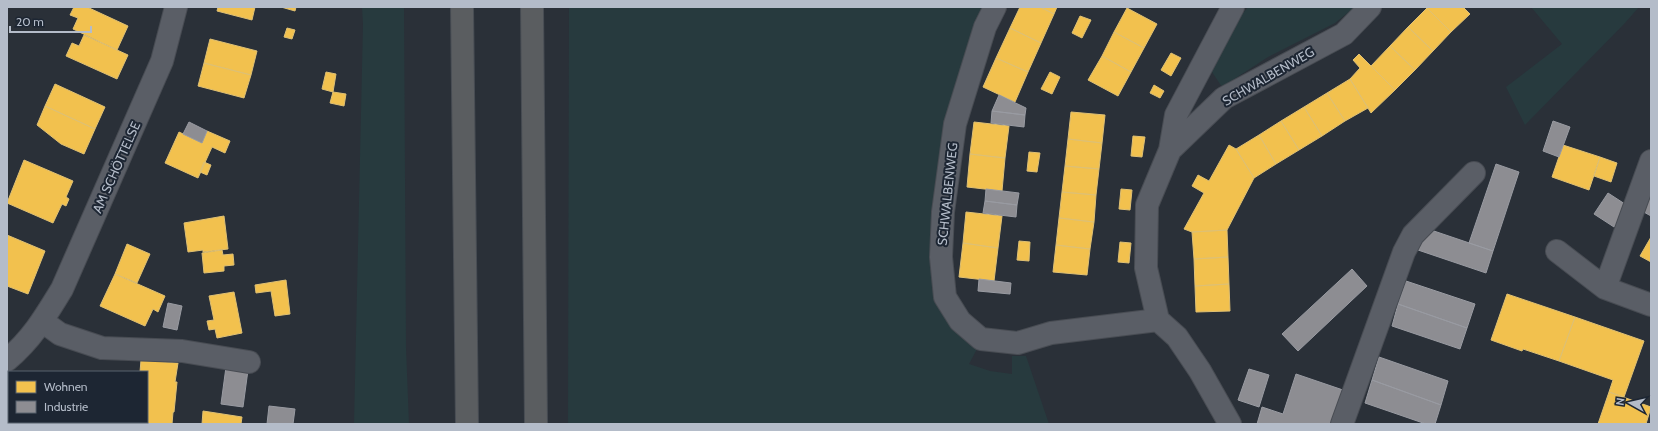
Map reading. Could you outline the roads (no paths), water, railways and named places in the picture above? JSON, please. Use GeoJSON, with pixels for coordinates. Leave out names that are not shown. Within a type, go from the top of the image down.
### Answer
{"type":"FeatureCollection","features":[{"type":"Feature","properties":{"kind":"highway"},"geometry":{"type":"LineString","coordinates":[[462,7],[467,424]]}},
{"type":"Feature","properties":{"kind":"highway"},"geometry":{"type":"LineString","coordinates":[[532,7],[536,424]]}},
{"type":"Feature","properties":{"kind":"street","name":"AM SCHÖTTELSE"},"geometry":{"type":"LineString","coordinates":[[7,360],[23,347],[42,321],[62,289],[162,61],[176,7]]}},
{"type":"Feature","properties":{"kind":"street","name":"SCHWALBENWEG"},"geometry":{"type":"LineString","coordinates":[[994,7],[984,28],[955,124],[943,212],[940,256],[945,298],[960,321],[981,339],[1018,343],[1051,333],[1158,320],[1146,268],[1148,205],[1170,150],[1176,115],[1233,7]]}},
{"type":"Feature","properties":{"kind":"street","name":"SCHWALBENWEG"},"geometry":{"type":"LineString","coordinates":[[1170,150],[1224,98],[1344,34],[1370,7]]}},
{"type":"Feature","properties":{"kind":"street"},"geometry":{"type":"LineString","coordinates":[[1604,288],[1651,161]]}},
{"type":"Feature","properties":{"kind":"street"},"geometry":{"type":"LineString","coordinates":[[1342,424],[1404,252],[1413,235],[1474,173]]}},
{"type":"Feature","properties":{"kind":"street"},"geometry":{"type":"LineString","coordinates":[[1557,251],[1604,288],[1651,305]]}},
{"type":"Feature","properties":{"kind":"street"},"geometry":{"type":"LineString","coordinates":[[1158,320],[1177,337],[1200,371],[1230,424]]}},
{"type":"Feature","properties":{"kind":"street"},"geometry":{"type":"LineString","coordinates":[[42,321],[60,334],[102,348],[182,351],[249,362]]}}]}
